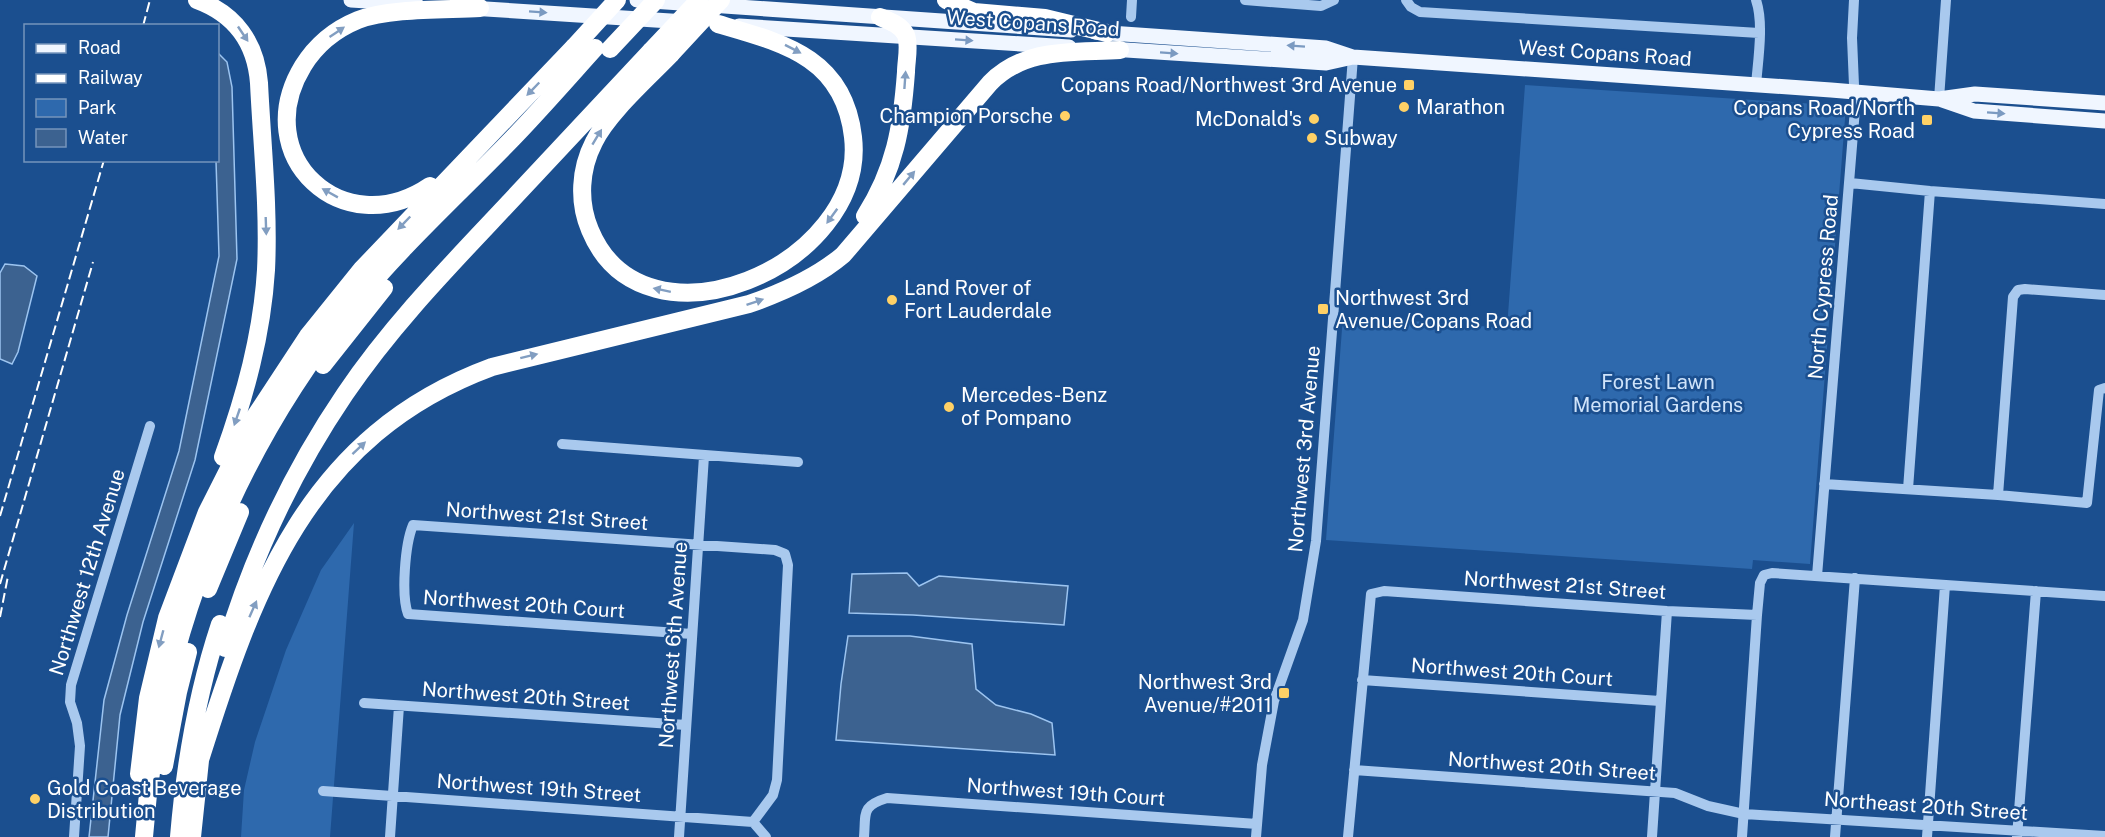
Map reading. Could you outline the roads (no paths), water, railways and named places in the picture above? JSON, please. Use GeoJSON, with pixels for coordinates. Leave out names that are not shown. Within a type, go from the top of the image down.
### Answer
{"type":"FeatureCollection","features":[{"type":"Feature","properties":{"kind":"highway"},"geometry":{"type":"LineString","coordinates":[[135,837],[142,735],[162,635],[197,525],[247,386],[261,319],[266,253],[256,59],[250,44],[238,26],[218,9],[198,0]]}},
{"type":"Feature","properties":{"kind":"highway"},"geometry":{"type":"LineString","coordinates":[[184,569],[207,512],[234,456],[256,415],[295,354],[362,269],[617,0]]}},
{"type":"Feature","properties":{"kind":"highway"},"geometry":{"type":"LineString","coordinates":[[157,837],[166,751],[193,635],[230,534],[273,445],[320,369],[374,299],[602,48],[638,0]]}},
{"type":"Feature","properties":{"kind":"highway"},"geometry":{"type":"LineString","coordinates":[[178,837],[191,738],[216,635],[249,545],[295,453],[340,379],[387,318],[644,51],[699,0]]}},
{"type":"Feature","properties":{"kind":"highway"},"geometry":{"type":"LineString","coordinates":[[718,24],[784,44],[817,65],[835,87],[848,112],[853,140],[854,158],[848,186],[840,204],[822,230],[805,246],[776,266],[755,277],[723,288],[693,293],[657,290],[632,279],[618,269],[595,242],[585,217],[582,185],[584,168],[598,135],[609,120],[721,0]]}},
{"type":"Feature","properties":{"kind":"highway"},"geometry":{"type":"LineString","coordinates":[[946,0],[974,12],[1045,18],[1107,33]]}},
{"type":"Feature","properties":{"kind":"highway"},"geometry":{"type":"LineString","coordinates":[[144,837],[156,734],[185,619],[215,536],[268,429],[316,355],[371,284],[602,48],[667,1]]}},
{"type":"Feature","properties":{"kind":"highway"},"geometry":{"type":"LineString","coordinates":[[192,837],[200,763],[216,679],[242,596],[263,543],[288,490],[330,416],[380,347],[417,302],[644,51],[667,1]]}},
{"type":"Feature","properties":{"kind":"highway"},"geometry":{"type":"LineString","coordinates":[[459,166],[429,188],[402,201],[374,206],[349,202],[320,187],[301,167],[290,144],[286,114],[295,82],[307,60],[325,40],[345,26],[363,18],[385,13],[480,8]]}},
{"type":"Feature","properties":{"kind":"highway"},"geometry":{"type":"LineString","coordinates":[[790,287],[825,262],[847,241],[865,217],[891,165],[900,134],[907,50],[906,36],[898,25],[880,17]]}},
{"type":"Feature","properties":{"kind":"highway"},"geometry":{"type":"LineString","coordinates":[[200,763],[240,639],[272,567],[290,534],[316,496],[350,456],[377,432],[437,391],[492,367],[536,354],[735,308],[763,300],[790,287],[822,270],[843,255],[990,83],[1002,72],[1016,63],[1037,56],[1120,50]]}},
{"type":"Feature","properties":{"kind":"main road","name":"West Copans Road"},"geometry":{"type":"LineString","coordinates":[[351,0],[1326,63],[1353,57]]}},
{"type":"Feature","properties":{"kind":"main road","name":"West Copans Road"},"geometry":{"type":"LineString","coordinates":[[638,0],[1326,48],[1353,57],[1756,84],[1939,99]]}},
{"type":"Feature","properties":{"kind":"main road"},"geometry":{"type":"LineString","coordinates":[[1939,99],[1975,94],[2105,104]]}},
{"type":"Feature","properties":{"kind":"main road"},"geometry":{"type":"LineString","coordinates":[[1939,99],[1974,111],[2105,122]]}},
{"type":"Feature","properties":{"kind":"street"},"geometry":{"type":"LineString","coordinates":[[1131,17],[1132,0]]}},
{"type":"Feature","properties":{"kind":"street"},"geometry":{"type":"LineString","coordinates":[[1245,0],[1321,6],[1334,1]]}},
{"type":"Feature","properties":{"kind":"street"},"geometry":{"type":"LineString","coordinates":[[1756,0],[1759,7],[1756,84]]}},
{"type":"Feature","properties":{"kind":"street","name":"North Cypress Road"},"geometry":{"type":"LineString","coordinates":[[1817,576],[1850,183],[1855,92],[1852,38],[1854,0]]}},
{"type":"Feature","properties":{"kind":"street"},"geometry":{"type":"LineString","coordinates":[[1939,99],[1946,0]]}},
{"type":"Feature","properties":{"kind":"street"},"geometry":{"type":"LineString","coordinates":[[1408,3],[1420,12],[1759,33]]}},
{"type":"Feature","properties":{"kind":"street","name":"Northwest 3rd Avenue"},"geometry":{"type":"LineString","coordinates":[[1256,837],[1262,765],[1274,701],[1302,620],[1316,541],[1353,57]]}},
{"type":"Feature","properties":{"kind":"street"},"geometry":{"type":"LineString","coordinates":[[1850,183],[2105,204]]}},
{"type":"Feature","properties":{"kind":"street"},"geometry":{"type":"LineString","coordinates":[[1908,489],[1930,191]]}},
{"type":"Feature","properties":{"kind":"street"},"geometry":{"type":"LineString","coordinates":[[1998,495],[2013,297],[2018,290],[2025,289],[2105,295]]}},
{"type":"Feature","properties":{"kind":"street"},"geometry":{"type":"LineString","coordinates":[[1824,484],[2087,503],[2102,389]]}},
{"type":"Feature","properties":{"kind":"street","name":"Northwest 12th Avenue"},"geometry":{"type":"LineString","coordinates":[[74,837],[80,746],[77,723],[70,702],[71,685],[150,426]]}},
{"type":"Feature","properties":{"kind":"street"},"geometry":{"type":"LineString","coordinates":[[562,444],[798,462]]}},
{"type":"Feature","properties":{"kind":"street","name":"Northwest 6th Avenue"},"geometry":{"type":"LineString","coordinates":[[679,837],[704,456]]}},
{"type":"Feature","properties":{"kind":"street","name":"Northwest 21st Street"},"geometry":{"type":"LineString","coordinates":[[413,525],[775,550],[785,554],[788,565],[777,780],[773,795],[753,822]]}},
{"type":"Feature","properties":{"kind":"street","name":"Northwest 20th Court"},"geometry":{"type":"LineString","coordinates":[[413,525],[408,537],[404,603],[408,614],[692,634]]}},
{"type":"Feature","properties":{"kind":"street"},"geometry":{"type":"LineString","coordinates":[[1742,837],[1757,615],[1760,583],[1764,575],[1772,573],[2105,596]]}},
{"type":"Feature","properties":{"kind":"street"},"geometry":{"type":"LineString","coordinates":[[1835,837],[1855,579]]}},
{"type":"Feature","properties":{"kind":"street"},"geometry":{"type":"LineString","coordinates":[[1927,837],[1945,585]]}},
{"type":"Feature","properties":{"kind":"street","name":"Northwest 21st Street"},"geometry":{"type":"LineString","coordinates":[[1362,680],[1371,594],[1384,591],[1757,615]]}},
{"type":"Feature","properties":{"kind":"street"},"geometry":{"type":"LineString","coordinates":[[2017,833],[2036,591]]}},
{"type":"Feature","properties":{"kind":"street"},"geometry":{"type":"LineString","coordinates":[[1652,837],[1667,611]]}},
{"type":"Feature","properties":{"kind":"street"},"geometry":{"type":"LineString","coordinates":[[1348,837],[1362,680]]}},
{"type":"Feature","properties":{"kind":"street","name":"Northwest 20th Court"},"geometry":{"type":"LineString","coordinates":[[1362,680],[1660,700]]}},
{"type":"Feature","properties":{"kind":"street","name":"Northwest 20th Street"},"geometry":{"type":"LineString","coordinates":[[364,703],[686,725]]}},
{"type":"Feature","properties":{"kind":"street"},"geometry":{"type":"LineString","coordinates":[[390,837],[399,706]]}},
{"type":"Feature","properties":{"kind":"street","name":"Northwest 20th Street"},"geometry":{"type":"LineString","coordinates":[[1354,770],[1676,793],[1708,806],[1744,814]]}},
{"type":"Feature","properties":{"kind":"street","name":"Northwest 19th Street"},"geometry":{"type":"LineString","coordinates":[[323,791],[753,822]]}},
{"type":"Feature","properties":{"kind":"street","name":"Northwest 19th Court"},"geometry":{"type":"LineString","coordinates":[[864,837],[866,810],[873,802],[887,798],[1257,824]]}},
{"type":"Feature","properties":{"kind":"street","name":"Northeast 20th Street"},"geometry":{"type":"LineString","coordinates":[[1744,814],[1928,824],[2017,833],[2104,835]]}},
{"type":"Feature","properties":{"kind":"street"},"geometry":{"type":"LineString","coordinates":[[753,822],[766,837]]}},
{"type":"Feature","properties":{"kind":"water"},"geometry":{"type":"Polygon","coordinates":[[[219,54],[227,62],[232,87],[237,259],[195,460],[143,622],[120,715],[108,837],[89,837],[104,700],[127,615],[179,451],[219,256],[216,162],[219,162],[219,54]]]}},
{"type":"Feature","properties":{"kind":"water"},"geometry":{"type":"Polygon","coordinates":[[[5,264],[24,266],[37,276],[18,352],[12,364],[0,359],[0,273],[5,264]]]}},
{"type":"Feature","properties":{"kind":"water"},"geometry":{"type":"Polygon","coordinates":[[[907,573],[919,586],[939,576],[1068,586],[1064,625],[849,613],[852,574],[907,573]]]}},
{"type":"Feature","properties":{"kind":"water"},"geometry":{"type":"Polygon","coordinates":[[[848,636],[910,636],[972,644],[976,689],[996,705],[1031,714],[1052,723],[1055,755],[836,740],[848,636]]]}},
{"type":"Feature","properties":{"kind":"railway"},"geometry":{"type":"LineString","coordinates":[[144,24],[150,0]]}},
{"type":"Feature","properties":{"kind":"railway"},"geometry":{"type":"LineString","coordinates":[[0,516],[103,162]]}},
{"type":"Feature","properties":{"kind":"railway"},"geometry":{"type":"LineString","coordinates":[[0,584],[93,262]]}},
{"type":"Feature","properties":{"kind":"railway"},"geometry":{"type":"LineString","coordinates":[[0,617],[8,576]]}},
{"type":"Feature","properties":{"kind":"place","name":"Copans Road/Northwest 3rd Avenue"},"geometry":{"type":"Point","coordinates":[1409,85]}},
{"type":"Feature","properties":{"kind":"place","name":"Marathon"},"geometry":{"type":"Point","coordinates":[1404,107]}},
{"type":"Feature","properties":{"kind":"place","name":"Champion Porsche"},"geometry":{"type":"Point","coordinates":[1065,116]}},
{"type":"Feature","properties":{"kind":"place","name":"McDonald's"},"geometry":{"type":"Point","coordinates":[1314,119]}},
{"type":"Feature","properties":{"kind":"place","name":"Copans Road/North Cypress Road"},"geometry":{"type":"Point","coordinates":[1927,120]}},
{"type":"Feature","properties":{"kind":"place","name":"Subway"},"geometry":{"type":"Point","coordinates":[1312,138]}},
{"type":"Feature","properties":{"kind":"place","name":"Land Rover of Fort Lauderdale"},"geometry":{"type":"Point","coordinates":[892,300]}},
{"type":"Feature","properties":{"kind":"place","name":"Northwest 3rd Avenue/Copans Road"},"geometry":{"type":"Point","coordinates":[1323,309]}},
{"type":"Feature","properties":{"kind":"place","name":"Mercedes-Benz of Pompano"},"geometry":{"type":"Point","coordinates":[949,407]}},
{"type":"Feature","properties":{"kind":"place","name":"Northwest 3rd Avenue/#2011"},"geometry":{"type":"Point","coordinates":[1284,693]}},
{"type":"Feature","properties":{"kind":"place","name":"Gold Coast Beverage Distribution"},"geometry":{"type":"Point","coordinates":[35,799]}},
{"type":"Feature","properties":{"kind":"park label","name":"Forest Lawn Memorial Gardens"},"geometry":{"type":"Point","coordinates":[1658,394]}}]}
